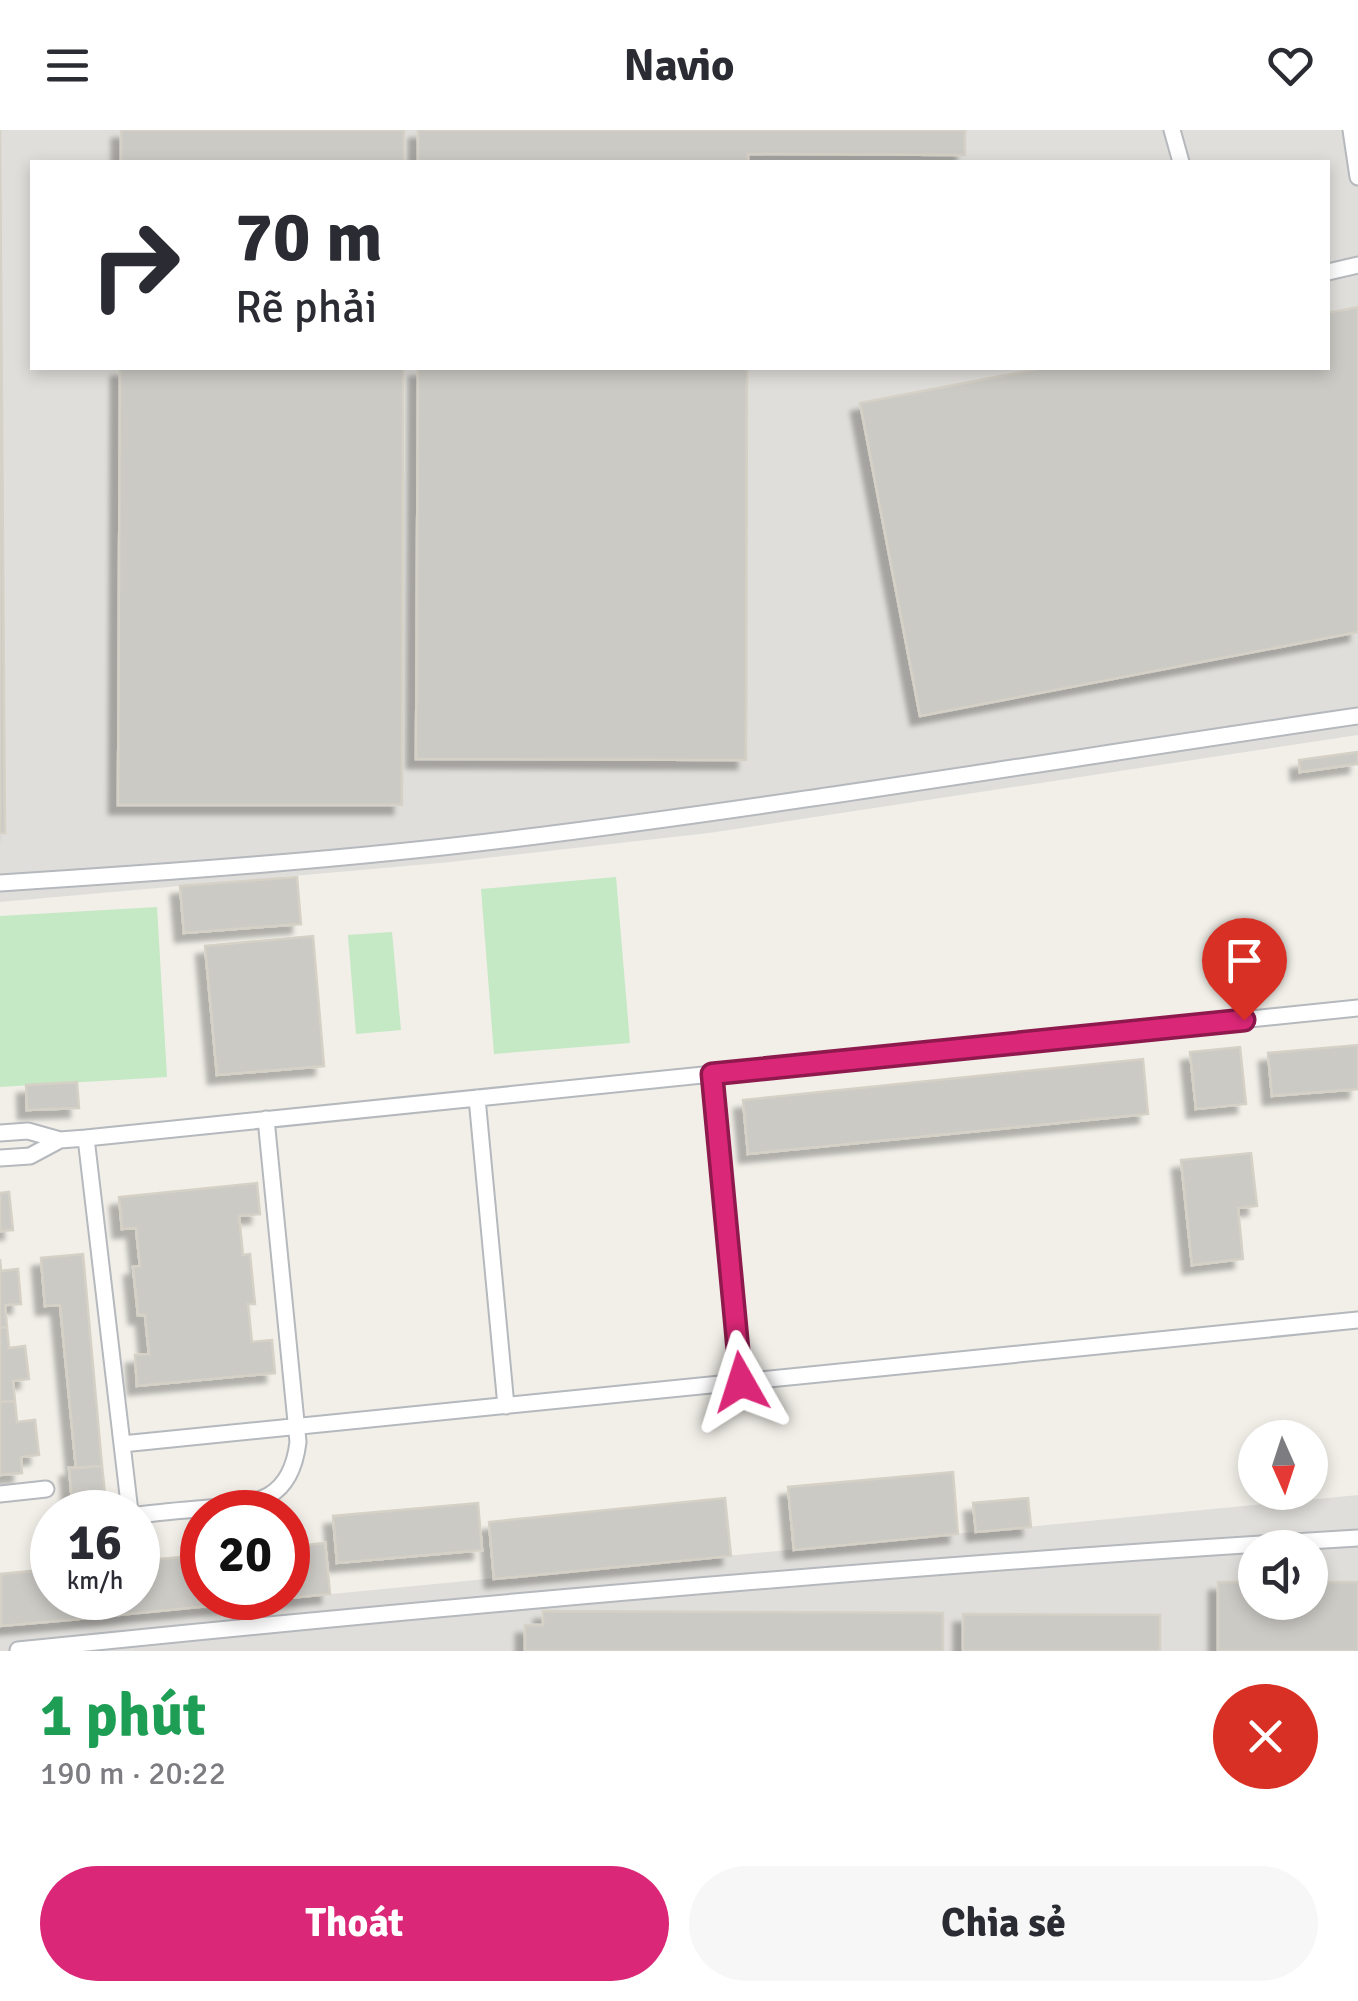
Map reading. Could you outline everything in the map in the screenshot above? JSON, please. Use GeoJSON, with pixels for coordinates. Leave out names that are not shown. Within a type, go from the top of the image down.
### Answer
{"type":"FeatureCollection","features":[{"type":"Feature","properties":{"kind":"lane"},"geometry":{"type":"LineString","coordinates":[[1172,130],[1181,160]]}},
{"type":"Feature","properties":{"kind":"lane"},"geometry":{"type":"LineString","coordinates":[[1351,130],[1358,177]]}},
{"type":"Feature","properties":{"kind":"lane"},"geometry":{"type":"LineString","coordinates":[[1330,272],[1358,266]]}},
{"type":"Feature","properties":{"kind":"lane"},"geometry":{"type":"LineString","coordinates":[[0,883],[214,868],[511,839],[1358,716]]}},
{"type":"Feature","properties":{"kind":"lane"},"geometry":{"type":"LineString","coordinates":[[0,1133],[28,1131],[60,1140],[86,1138],[1358,1008]]}},
{"type":"Feature","properties":{"kind":"lane"},"geometry":{"type":"LineString","coordinates":[[712,1074],[741,1382]]}},
{"type":"Feature","properties":{"kind":"lane"},"geometry":{"type":"LineString","coordinates":[[476,1098],[506,1406]]}},
{"type":"Feature","properties":{"kind":"lane"},"geometry":{"type":"LineString","coordinates":[[160,1513],[262,1501],[291,1472],[298,1442],[266,1119]]}},
{"type":"Feature","properties":{"kind":"lane"},"geometry":{"type":"LineString","coordinates":[[86,1138],[127,1490]]}},
{"type":"Feature","properties":{"kind":"lane"},"geometry":{"type":"LineString","coordinates":[[0,1158],[30,1156],[60,1140]]}},
{"type":"Feature","properties":{"kind":"lane"},"geometry":{"type":"LineString","coordinates":[[122,1444],[1358,1320]]}},
{"type":"Feature","properties":{"kind":"lane"},"geometry":{"type":"LineString","coordinates":[[0,1494],[46,1489]]}},
{"type":"Feature","properties":{"kind":"lane"},"geometry":{"type":"LineString","coordinates":[[18,1650],[847,1572],[1358,1538]]}},
{"type":"Feature","properties":{"kind":"shaded area"},"geometry":{"type":"Polygon","coordinates":[[[0,130],[1358,130],[1358,735],[709,833],[451,862],[0,902],[0,130]]]}},
{"type":"Feature","properties":{"kind":"shaded area"},"geometry":{"type":"Polygon","coordinates":[[[1358,1495],[1358,1651],[0,1651],[0,1626],[62,1620],[160,1620],[160,1611],[180,1609],[180,1620],[310,1620],[310,1596],[1238,1507],[1238,1510],[1328,1510],[1328,1498],[1358,1495]]]}},
{"type":"Feature","properties":{"kind":"green space"},"geometry":{"type":"Polygon","coordinates":[[[616,877],[630,1043],[494,1054],[481,889],[616,877]]]}},
{"type":"Feature","properties":{"kind":"green space"},"geometry":{"type":"Polygon","coordinates":[[[157,907],[167,1077],[0,1087],[0,916],[157,907]]]}},
{"type":"Feature","properties":{"kind":"green space"},"geometry":{"type":"Polygon","coordinates":[[[392,932],[401,1030],[356,1034],[348,935],[392,932]]]}},
{"type":"Feature","properties":{"kind":"building"},"geometry":{"type":"Polygon","coordinates":[[[0,130],[5,833],[0,833],[0,130]]]}},
{"type":"Feature","properties":{"kind":"building"},"geometry":{"type":"Polygon","coordinates":[[[121,130],[404,130],[404,160],[121,160],[121,130]]]}},
{"type":"Feature","properties":{"kind":"building"},"geometry":{"type":"Polygon","coordinates":[[[418,130],[965,130],[965,155],[748,154],[748,160],[418,160],[418,130]]]}},
{"type":"Feature","properties":{"kind":"building"},"geometry":{"type":"Polygon","coordinates":[[[1358,307],[1358,632],[920,716],[860,403],[1033,370],[1330,370],[1330,313],[1358,307]]]}},
{"type":"Feature","properties":{"kind":"building"},"geometry":{"type":"Polygon","coordinates":[[[120,370],[403,370],[402,805],[118,805],[120,370]]]}},
{"type":"Feature","properties":{"kind":"building"},"geometry":{"type":"Polygon","coordinates":[[[418,370],[747,370],[746,760],[416,759],[418,370]]]}},
{"type":"Feature","properties":{"kind":"building"},"geometry":{"type":"Polygon","coordinates":[[[1358,752],[1358,764],[1300,772],[1299,760],[1358,752]]]}},
{"type":"Feature","properties":{"kind":"building"},"geometry":{"type":"Polygon","coordinates":[[[297,877],[301,924],[184,933],[180,886],[297,877]]]}},
{"type":"Feature","properties":{"kind":"building"},"geometry":{"type":"Polygon","coordinates":[[[313,936],[324,1066],[217,1075],[205,946],[313,936]]]}},
{"type":"Feature","properties":{"kind":"building"},"geometry":{"type":"Polygon","coordinates":[[[1358,1045],[1358,1089],[1272,1096],[1268,1053],[1358,1045]]]}},
{"type":"Feature","properties":{"kind":"building"},"geometry":{"type":"Polygon","coordinates":[[[1240,1047],[1246,1104],[1196,1109],[1190,1052],[1240,1047]]]}},
{"type":"Feature","properties":{"kind":"building"},"geometry":{"type":"Polygon","coordinates":[[[1143,1059],[1148,1114],[748,1154],[743,1100],[1143,1059]]]}},
{"type":"Feature","properties":{"kind":"building"},"geometry":{"type":"Polygon","coordinates":[[[77,1082],[79,1108],[27,1110],[26,1085],[77,1082]]]}},
{"type":"Feature","properties":{"kind":"building"},"geometry":{"type":"Polygon","coordinates":[[[1251,1153],[1257,1206],[1238,1208],[1243,1259],[1192,1265],[1181,1160],[1251,1153]]]}},
{"type":"Feature","properties":{"kind":"building"},"geometry":{"type":"Polygon","coordinates":[[[257,1183],[260,1214],[239,1216],[243,1255],[250,1254],[255,1304],[248,1304],[252,1342],[272,1340],[275,1373],[137,1386],[135,1355],[149,1354],[145,1315],[138,1315],[133,1267],[140,1266],[136,1228],[122,1229],[119,1197],[257,1183]]]}},
{"type":"Feature","properties":{"kind":"building"},"geometry":{"type":"Polygon","coordinates":[[[9,1192],[13,1230],[0,1231],[0,1193],[9,1192]]]}},
{"type":"Feature","properties":{"kind":"building"},"geometry":{"type":"Polygon","coordinates":[[[83,1254],[102,1466],[76,1468],[60,1305],[45,1306],[41,1258],[83,1254]]]}},
{"type":"Feature","properties":{"kind":"building"},"geometry":{"type":"Polygon","coordinates":[[[0,1259],[1,1271],[18,1269],[21,1304],[5,1305],[7,1327],[0,1328],[0,1259]]]}},
{"type":"Feature","properties":{"kind":"building"},"geometry":{"type":"Polygon","coordinates":[[[7,1327],[9,1348],[25,1346],[29,1379],[13,1381],[15,1401],[0,1402],[0,1328],[7,1327]]]}},
{"type":"Feature","properties":{"kind":"building"},"geometry":{"type":"Polygon","coordinates":[[[15,1401],[17,1422],[35,1420],[39,1455],[21,1457],[22,1473],[0,1475],[0,1402],[15,1401]]]}},
{"type":"Feature","properties":{"kind":"building"},"geometry":{"type":"Polygon","coordinates":[[[102,1466],[105,1490],[71,1490],[69,1468],[102,1466]]]}},
{"type":"Feature","properties":{"kind":"building"},"geometry":{"type":"Polygon","coordinates":[[[953,1472],[958,1534],[794,1550],[788,1487],[953,1472]]]}},
{"type":"Feature","properties":{"kind":"building"},"geometry":{"type":"Polygon","coordinates":[[[725,1498],[731,1556],[494,1579],[489,1522],[725,1498]]]}},
{"type":"Feature","properties":{"kind":"building"},"geometry":{"type":"Polygon","coordinates":[[[1028,1498],[1031,1527],[976,1532],[973,1503],[1028,1498]]]}},
{"type":"Feature","properties":{"kind":"building"},"geometry":{"type":"Polygon","coordinates":[[[478,1503],[482,1550],[337,1563],[333,1516],[478,1503]]]}},
{"type":"Feature","properties":{"kind":"building"},"geometry":{"type":"Polygon","coordinates":[[[325,1543],[330,1594],[310,1596],[310,1545],[325,1543]]]}},
{"type":"Feature","properties":{"kind":"building"},"geometry":{"type":"Polygon","coordinates":[[[180,1557],[180,1609],[160,1611],[160,1559],[180,1557]]]}},
{"type":"Feature","properties":{"kind":"building"},"geometry":{"type":"Polygon","coordinates":[[[30,1571],[30,1620],[68,1620],[1,1626],[1,1574],[30,1571]]]}},
{"type":"Feature","properties":{"kind":"building"},"geometry":{"type":"Polygon","coordinates":[[[1218,1582],[1238,1582],[1238,1620],[1328,1620],[1328,1582],[1358,1582],[1358,1651],[1218,1651],[1218,1582]]]}},
{"type":"Feature","properties":{"kind":"building"},"geometry":{"type":"Polygon","coordinates":[[[543,1611],[943,1613],[943,1651],[525,1651],[525,1625],[543,1625],[543,1611]]]}},
{"type":"Feature","properties":{"kind":"building"},"geometry":{"type":"Polygon","coordinates":[[[963,1614],[1160,1615],[1160,1651],[963,1651],[963,1614]]]}},
{"type":"Feature","properties":{"kind":"route"},"geometry":{"type":"LineString","coordinates":[[741,1382],[712,1074],[1244,1020]]}}]}
